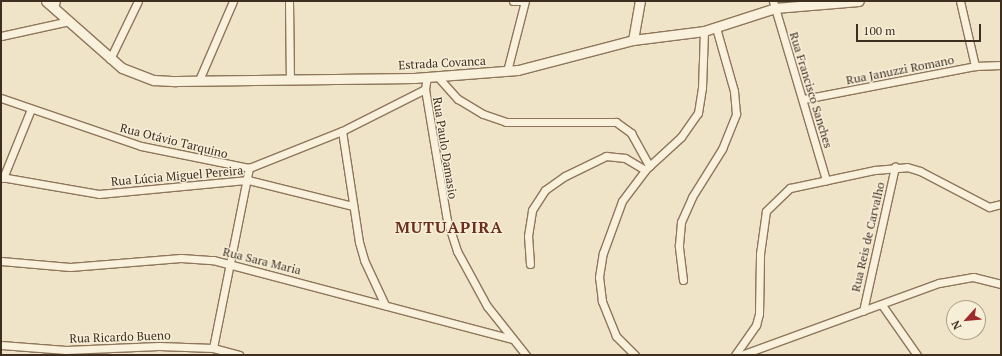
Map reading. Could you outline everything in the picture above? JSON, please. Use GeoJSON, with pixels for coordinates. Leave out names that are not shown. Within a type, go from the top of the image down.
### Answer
{"type":"FeatureCollection","features":[{"type":"Feature","properties":{"kind":"street","name":"Estrada Covanca"},"geometry":{"type":"LineString","coordinates":[[46,1],[55,4],[69,21],[110,59],[136,75],[154,80],[427,77],[507,71],[534,67],[633,40],[704,31],[716,28],[774,4],[859,1]]}},
{"type":"Feature","properties":{"kind":"street"},"geometry":{"type":"LineString","coordinates":[[110,59],[138,1]]}},
{"type":"Feature","properties":{"kind":"street"},"geometry":{"type":"LineString","coordinates":[[199,80],[233,1]]}},
{"type":"Feature","properties":{"kind":"street"},"geometry":{"type":"LineString","coordinates":[[289,1],[290,78]]}},
{"type":"Feature","properties":{"kind":"street"},"geometry":{"type":"LineString","coordinates":[[507,71],[524,1],[513,1]]}},
{"type":"Feature","properties":{"kind":"street"},"geometry":{"type":"LineString","coordinates":[[633,40],[640,1]]}},
{"type":"Feature","properties":{"kind":"street"},"geometry":{"type":"LineString","coordinates":[[960,1],[975,66]]}},
{"type":"Feature","properties":{"kind":"street","name":"Rua Francisco Sanches"},"geometry":{"type":"LineString","coordinates":[[774,4],[804,99],[826,180]]}},
{"type":"Feature","properties":{"kind":"street"},"geometry":{"type":"LineString","coordinates":[[3,36],[69,21]]}},
{"type":"Feature","properties":{"kind":"street"},"geometry":{"type":"LineString","coordinates":[[683,280],[679,245],[681,222],[692,196],[722,149],[736,114],[734,91],[716,28]]}},
{"type":"Feature","properties":{"kind":"street"},"geometry":{"type":"LineString","coordinates":[[634,355],[616,336],[602,301],[599,277],[603,253],[622,201],[647,168],[681,137],[698,113],[702,88],[704,31]]}},
{"type":"Feature","properties":{"kind":"street","name":"Rua Januzzi Romano"},"geometry":{"type":"LineString","coordinates":[[804,99],[975,66],[1001,65]]}},
{"type":"Feature","properties":{"kind":"street"},"geometry":{"type":"LineString","coordinates":[[437,76],[458,99],[483,114],[506,122],[616,122],[631,133],[647,168]]}},
{"type":"Feature","properties":{"kind":"street","name":"Rua Paulo Damasio"},"geometry":{"type":"LineString","coordinates":[[427,77],[425,89],[438,176],[447,220],[457,251],[487,306],[511,339],[526,355]]}},
{"type":"Feature","properties":{"kind":"street"},"geometry":{"type":"LineString","coordinates":[[213,348],[229,263],[248,180],[249,168],[342,131],[425,89]]}},
{"type":"Feature","properties":{"kind":"street","name":"Rua Otávio Tarquino"},"geometry":{"type":"LineString","coordinates":[[1,98],[141,146],[249,168]]}},
{"type":"Feature","properties":{"kind":"street"},"geometry":{"type":"LineString","coordinates":[[2,177],[31,109]]}},
{"type":"Feature","properties":{"kind":"street"},"geometry":{"type":"LineString","coordinates":[[342,131],[353,206],[364,260],[385,305]]}},
{"type":"Feature","properties":{"kind":"street"},"geometry":{"type":"LineString","coordinates":[[530,264],[528,236],[532,210],[545,190],[565,176],[606,156],[625,158],[647,168]]}},
{"type":"Feature","properties":{"kind":"street"},"geometry":{"type":"LineString","coordinates":[[735,355],[756,325],[759,314],[760,254],[766,211],[790,188],[895,167],[920,171],[989,207],[1001,204]]}},
{"type":"Feature","properties":{"kind":"street","name":"Rua Reis de Carvalho"},"geometry":{"type":"LineString","coordinates":[[863,311],[895,167]]}},
{"type":"Feature","properties":{"kind":"street","name":"Rua Lúcia Miguel Pereira"},"geometry":{"type":"LineString","coordinates":[[2,177],[100,194],[248,180],[353,206]]}},
{"type":"Feature","properties":{"kind":"street","name":"Rua Sara Maria"},"geometry":{"type":"LineString","coordinates":[[1,261],[70,267],[181,258],[229,263],[511,339]]}},
{"type":"Feature","properties":{"kind":"street"},"geometry":{"type":"LineString","coordinates":[[742,355],[959,277],[973,277],[1001,284]]}},
{"type":"Feature","properties":{"kind":"street"},"geometry":{"type":"LineString","coordinates":[[882,305],[917,355]]}},
{"type":"Feature","properties":{"kind":"street","name":"Rua Ricardo Bueno"},"geometry":{"type":"LineString","coordinates":[[1,345],[66,350],[117,348],[213,348],[239,355]]}},
{"type":"Feature","properties":{"kind":"street"},"geometry":{"type":"LineString","coordinates":[[117,348],[125,355]]}},
{"type":"Feature","properties":{"kind":"district","name":"MUTUAPIRA"},"geometry":{"type":"Point","coordinates":[449,227]}}]}
